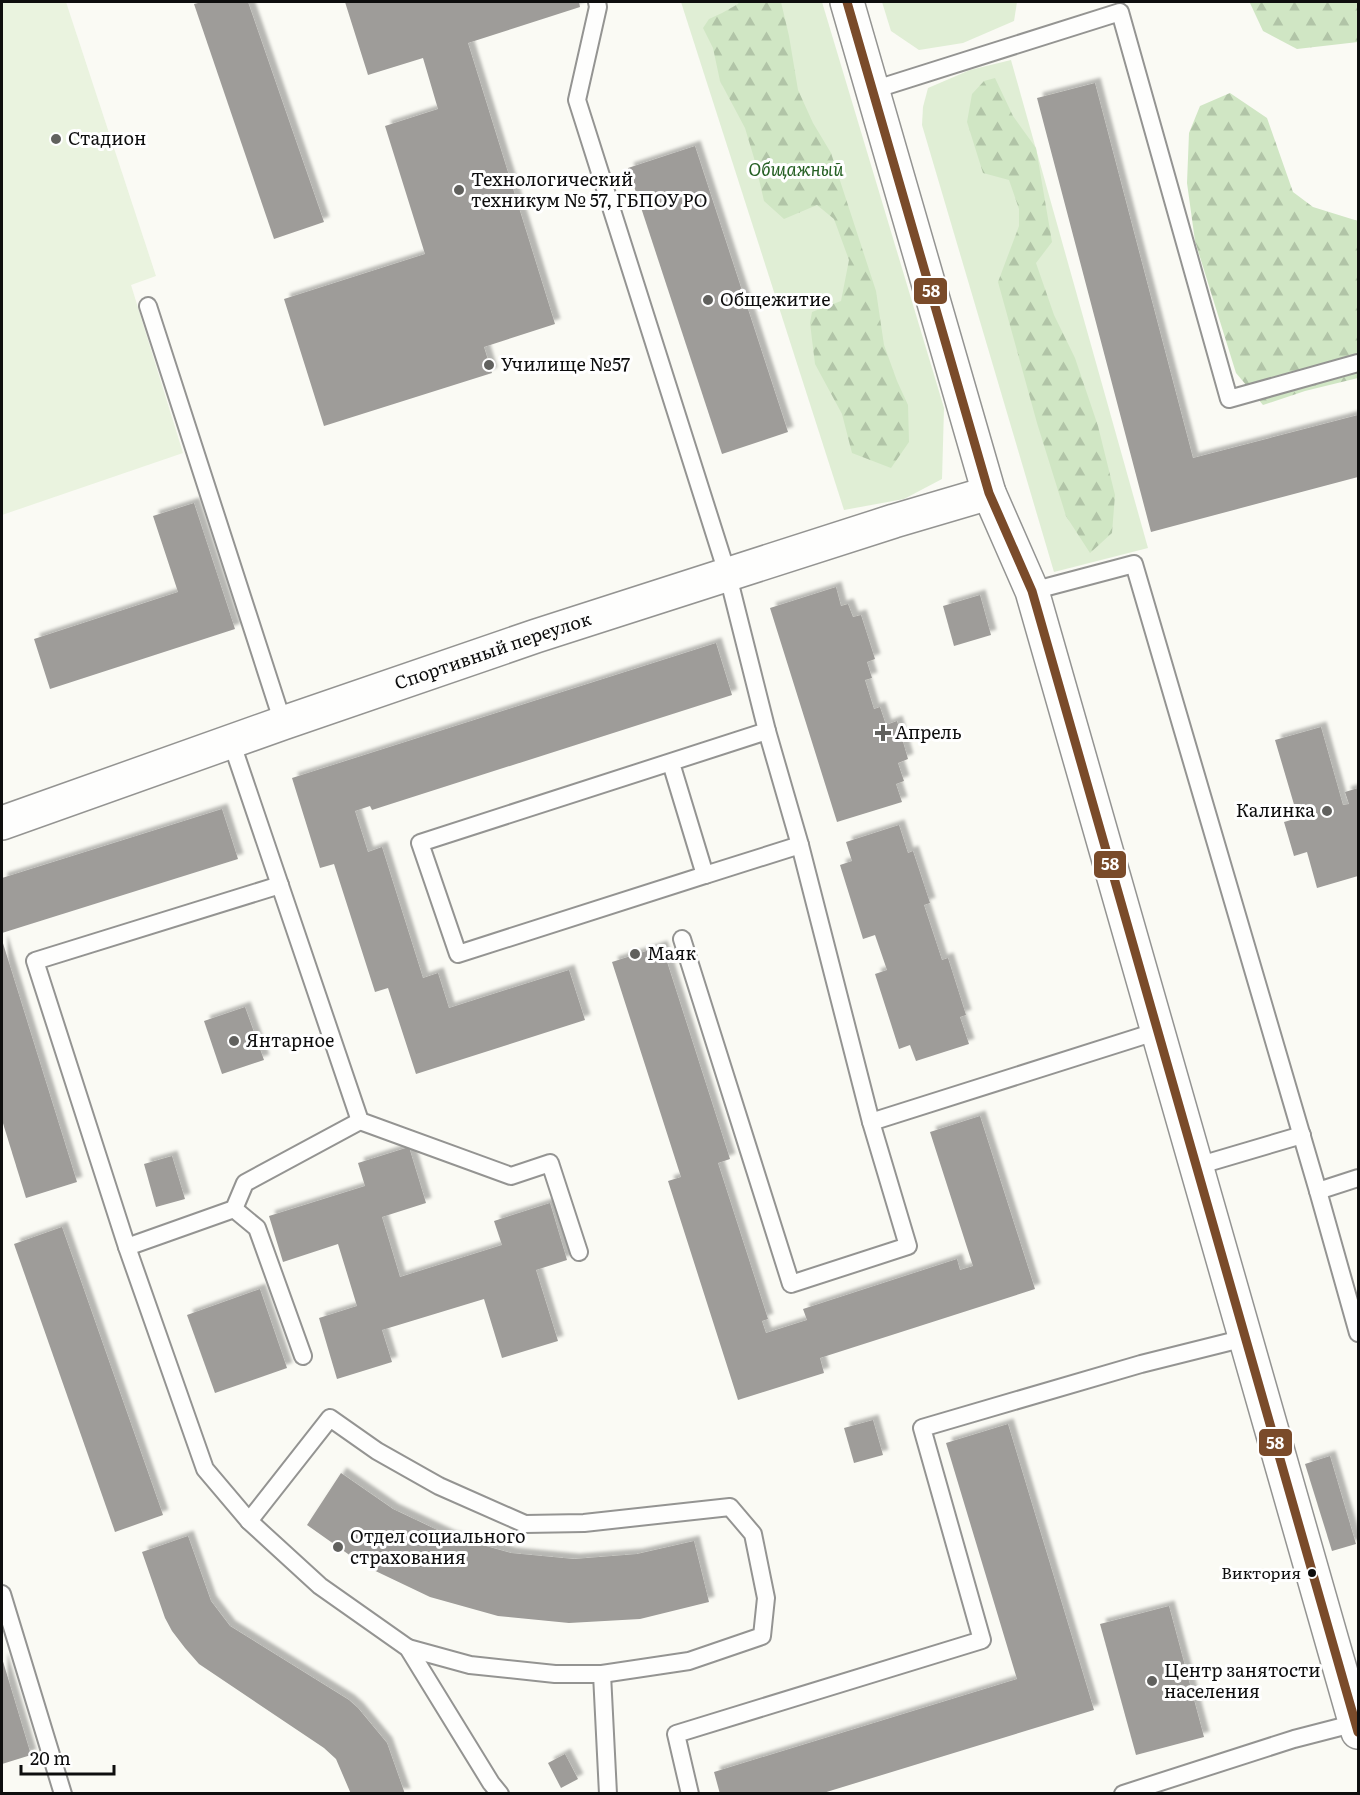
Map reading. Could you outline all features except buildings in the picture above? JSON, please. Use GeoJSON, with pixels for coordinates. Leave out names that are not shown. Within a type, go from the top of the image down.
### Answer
{"type":"FeatureCollection","features":[{"type":"Feature","properties":{"kind":"street"},"geometry":{"type":"LineString","coordinates":[[847,2],[989,493],[1032,591],[1357,1727]]}},
{"type":"Feature","properties":{"kind":"street","name":"Спортивный переулок"},"geometry":{"type":"LineString","coordinates":[[2,823],[536,636],[894,521],[989,493]]}},
{"type":"Feature","properties":{"kind":"lane"},"geometry":{"type":"LineString","coordinates":[[597,2],[598,7],[577,100],[728,576],[871,1122],[908,1246],[791,1284],[682,939]]}},
{"type":"Feature","properties":{"kind":"lane"},"geometry":{"type":"LineString","coordinates":[[873,90],[1120,12],[1229,399],[1359,363]]}},
{"type":"Feature","properties":{"kind":"lane"},"geometry":{"type":"LineString","coordinates":[[148,306],[283,723]]}},
{"type":"Feature","properties":{"kind":"lane"},"geometry":{"type":"LineString","coordinates":[[1032,591],[1134,564],[1359,1333]]}},
{"type":"Feature","properties":{"kind":"lane"},"geometry":{"type":"LineString","coordinates":[[767,731],[420,843],[458,954],[800,845]]}},
{"type":"Feature","properties":{"kind":"lane"},"geometry":{"type":"LineString","coordinates":[[231,741],[360,1121]]}},
{"type":"Feature","properties":{"kind":"lane"},"geometry":{"type":"LineString","coordinates":[[671,763],[705,874]]}},
{"type":"Feature","properties":{"kind":"lane"},"geometry":{"type":"LineString","coordinates":[[249,1521],[330,1418],[377,1451],[439,1486],[525,1524],[584,1523],[730,1507],[753,1534],[766,1598],[762,1636],[689,1661],[602,1674],[555,1674],[470,1665],[408,1648],[320,1586],[249,1521],[205,1469],[127,1247],[35,961],[280,885]]}},
{"type":"Feature","properties":{"kind":"lane"},"geometry":{"type":"LineString","coordinates":[[871,1122],[1158,1031]]}},
{"type":"Feature","properties":{"kind":"lane"},"geometry":{"type":"LineString","coordinates":[[127,1247],[234,1209],[245,1183],[360,1121],[511,1176],[550,1164],[579,1251]]}},
{"type":"Feature","properties":{"kind":"lane"},"geometry":{"type":"LineString","coordinates":[[1197,1166],[1302,1135]]}},
{"type":"Feature","properties":{"kind":"lane"},"geometry":{"type":"LineString","coordinates":[[1318,1191],[1359,1178]]}},
{"type":"Feature","properties":{"kind":"lane"},"geometry":{"type":"LineString","coordinates":[[234,1209],[257,1228],[303,1356]]}},
{"type":"Feature","properties":{"kind":"lane"},"geometry":{"type":"LineString","coordinates":[[690,1794],[676,1734],[982,1641],[922,1428],[1142,1364],[1245,1338]]}},
{"type":"Feature","properties":{"kind":"lane"},"geometry":{"type":"LineString","coordinates":[[2,1594],[63,1794]]}},
{"type":"Feature","properties":{"kind":"lane"},"geometry":{"type":"LineString","coordinates":[[408,1648],[500,1794]]}},
{"type":"Feature","properties":{"kind":"lane"},"geometry":{"type":"LineString","coordinates":[[602,1674],[608,1794]]}},
{"type":"Feature","properties":{"kind":"lane"},"geometry":{"type":"LineString","coordinates":[[1123,1794],[1294,1739],[1357,1727]]}},
{"type":"Feature","properties":{"kind":"green space","name":"Стадион"},"geometry":{"type":"Polygon","coordinates":[[[2,2],[66,2],[156,276],[131,285],[183,453],[2,515],[2,2]]]}},
{"type":"Feature","properties":{"kind":"green space"},"geometry":{"type":"Polygon","coordinates":[[[681,2],[822,2],[944,408],[942,479],[904,499],[844,510],[681,2]]]}},
{"type":"Feature","properties":{"kind":"green space","name":"Общажный"},"geometry":{"type":"Polygon","coordinates":[[[739,2],[781,2],[798,90],[813,123],[831,153],[876,291],[884,345],[908,405],[909,442],[891,468],[852,453],[842,414],[815,364],[810,323],[812,312],[841,301],[849,260],[834,219],[817,205],[784,219],[764,201],[745,128],[720,81],[713,48],[703,28],[709,19],[739,2]]]}},
{"type":"Feature","properties":{"kind":"green space"},"geometry":{"type":"Polygon","coordinates":[[[882,2],[1017,2],[1014,21],[963,43],[919,50],[891,31],[882,2]]]}},
{"type":"Feature","properties":{"kind":"green space"},"geometry":{"type":"Polygon","coordinates":[[[1251,2],[1358,2],[1358,42],[1297,49],[1263,31],[1251,2]]]}},
{"type":"Feature","properties":{"kind":"green space"},"geometry":{"type":"Polygon","coordinates":[[[1011,60],[1148,548],[1054,572],[922,125],[923,107],[928,88],[970,70],[1011,60]]]}},
{"type":"Feature","properties":{"kind":"green space"},"geometry":{"type":"Polygon","coordinates":[[[995,78],[1013,116],[1036,148],[1052,242],[1036,263],[1054,315],[1075,358],[1098,426],[1115,495],[1112,533],[1090,553],[1066,516],[1037,423],[998,282],[1019,226],[1019,209],[1009,180],[983,173],[967,122],[972,94],[984,81],[995,78]]]}},
{"type":"Feature","properties":{"kind":"green space"},"geometry":{"type":"Polygon","coordinates":[[[1230,93],[1267,118],[1293,192],[1313,207],[1358,221],[1358,378],[1305,391],[1263,405],[1236,373],[1195,241],[1187,183],[1189,133],[1200,106],[1230,93]]]}},
{"type":"Feature","properties":{"kind":"transit line","name":"58"},"geometry":{"type":"LineString","coordinates":[[847,2],[989,493],[1032,591],[1358,1732]]}},
{"type":"Feature","properties":{"kind":"place","name":"Стадион"},"geometry":{"type":"Point","coordinates":[56,139]}},
{"type":"Feature","properties":{"kind":"place","name":"Технологический техникум № 57, ГБПОУ РО"},"geometry":{"type":"Point","coordinates":[459,190]}},
{"type":"Feature","properties":{"kind":"place","name":"Общежитие"},"geometry":{"type":"Point","coordinates":[708,300]}},
{"type":"Feature","properties":{"kind":"place","name":"Училище №57"},"geometry":{"type":"Point","coordinates":[489,365]}},
{"type":"Feature","properties":{"kind":"place","name":"Апрель"},"geometry":{"type":"Point","coordinates":[883,733]}},
{"type":"Feature","properties":{"kind":"place","name":"Калинка"},"geometry":{"type":"Point","coordinates":[1327,811]}},
{"type":"Feature","properties":{"kind":"place","name":"Маяк"},"geometry":{"type":"Point","coordinates":[635,954]}},
{"type":"Feature","properties":{"kind":"place","name":"Янтарное"},"geometry":{"type":"Point","coordinates":[234,1041]}},
{"type":"Feature","properties":{"kind":"place","name":"Отдел социального страхования"},"geometry":{"type":"Point","coordinates":[338,1547]}},
{"type":"Feature","properties":{"kind":"place","name":"Виктория"},"geometry":{"type":"Point","coordinates":[1312,1573]}},
{"type":"Feature","properties":{"kind":"place","name":"Центр занятости населения"},"geometry":{"type":"Point","coordinates":[1152,1681]}}]}
